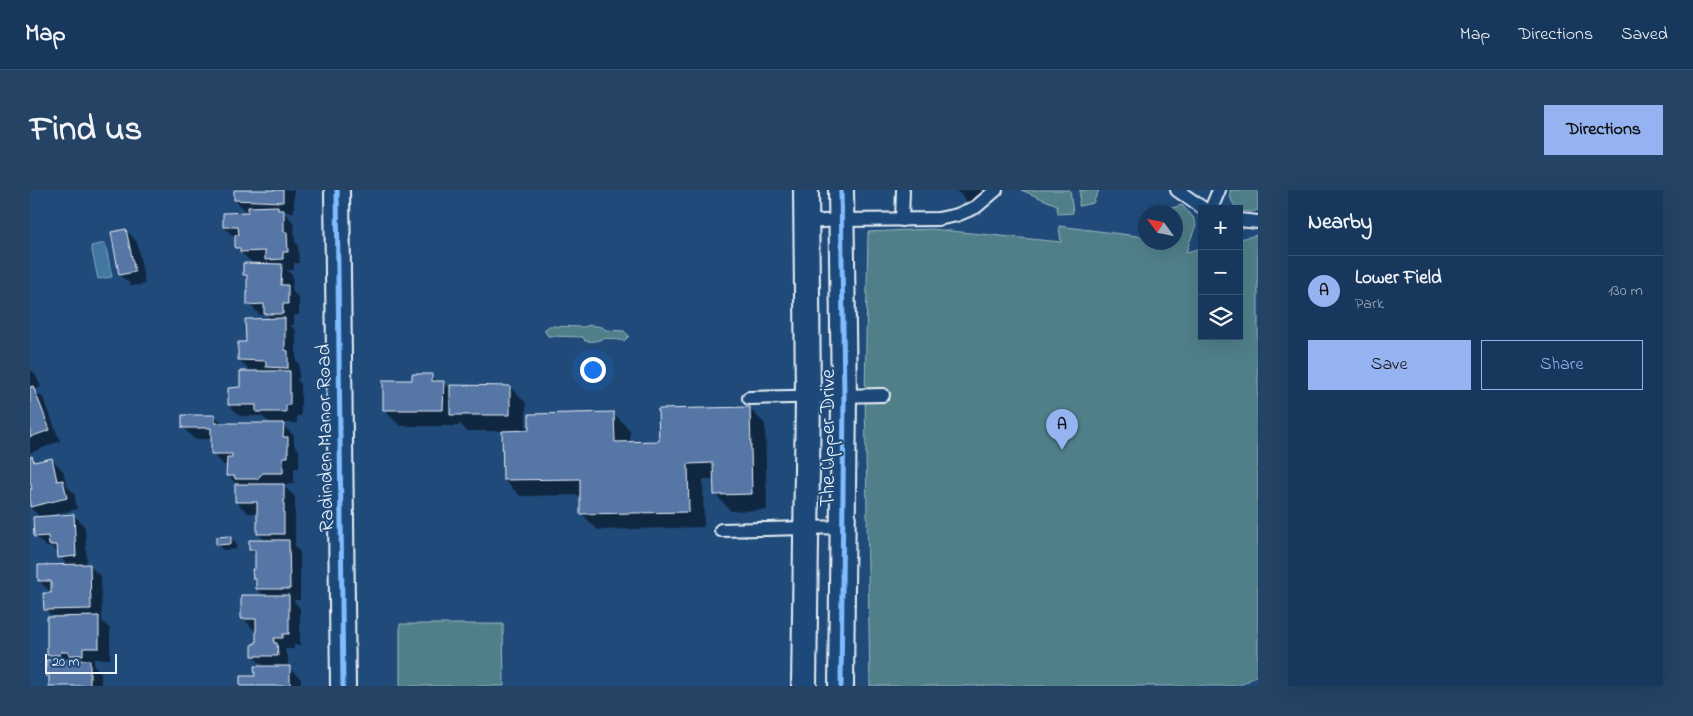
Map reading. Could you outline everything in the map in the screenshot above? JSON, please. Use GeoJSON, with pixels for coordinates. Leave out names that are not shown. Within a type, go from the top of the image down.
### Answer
{"type":"FeatureCollection","features":[{"type":"Feature","properties":{"kind":"street","name":"Radinden Manor Road"},"geometry":{"type":"LineString","coordinates":[[337,190],[343,686]]}},
{"type":"Feature","properties":{"kind":"street","name":"The Upper Drive"},"geometry":{"type":"LineString","coordinates":[[804,686],[808,397],[806,190]]}},
{"type":"Feature","properties":{"kind":"street","name":"The Upper Drive"},"geometry":{"type":"LineString","coordinates":[[841,190],[844,396],[841,686]]}},
{"type":"Feature","properties":{"kind":"lane"},"geometry":{"type":"LineString","coordinates":[[902,220],[903,190]]}},
{"type":"Feature","properties":{"kind":"lane"},"geometry":{"type":"LineString","coordinates":[[806,222],[938,219],[957,215],[976,207],[996,190]]}},
{"type":"Feature","properties":{"kind":"lane"},"geometry":{"type":"LineString","coordinates":[[1177,190],[1198,205]]}},
{"type":"Feature","properties":{"kind":"lane"},"geometry":{"type":"LineString","coordinates":[[1213,205],[1219,190]]}},
{"type":"Feature","properties":{"kind":"lane"},"geometry":{"type":"LineString","coordinates":[[1243,220],[1258,222]]}},
{"type":"Feature","properties":{"kind":"lane"},"geometry":{"type":"LineString","coordinates":[[748,398],[883,395]]}},
{"type":"Feature","properties":{"kind":"lane"},"geometry":{"type":"LineString","coordinates":[[721,530],[843,527]]}},
{"type":"Feature","properties":{"kind":"green space"},"geometry":{"type":"Polygon","coordinates":[[[1021,190],[1070,190],[1073,213],[1058,214],[1057,205],[1021,190]]]}},
{"type":"Feature","properties":{"kind":"green space"},"geometry":{"type":"Polygon","coordinates":[[[1080,190],[1099,190],[1093,203],[1079,206],[1080,190]]]}},
{"type":"Feature","properties":{"kind":"green space"},"geometry":{"type":"Polygon","coordinates":[[[1230,190],[1258,190],[1258,210],[1252,212],[1243,211],[1243,205],[1234,205],[1230,196],[1230,190]]]}},
{"type":"Feature","properties":{"kind":"green space"},"geometry":{"type":"Polygon","coordinates":[[[1183,206],[1193,217],[1196,225],[1186,252],[1198,249],[1198,340],[1243,340],[1243,238],[1258,235],[1258,675],[1239,686],[870,686],[865,395],[868,232],[931,229],[1061,242],[1059,226],[1138,236],[1138,250],[1183,250],[1183,206]]]}},
{"type":"Feature","properties":{"kind":"green space"},"geometry":{"type":"Polygon","coordinates":[[[590,325],[602,327],[606,330],[624,331],[629,336],[624,341],[604,338],[585,341],[583,337],[548,336],[544,330],[549,326],[583,327],[590,325]]]}},
{"type":"Feature","properties":{"kind":"green space"},"geometry":{"type":"Polygon","coordinates":[[[400,624],[503,624],[504,686],[400,686],[400,624]]]}},
{"type":"Feature","properties":{"kind":"water"},"geometry":{"type":"Polygon","coordinates":[[[105,243],[112,277],[98,279],[91,246],[105,243]]]}},
{"type":"Feature","properties":{"kind":"building"},"geometry":{"type":"Polygon","coordinates":[[[234,190],[283,190],[283,202],[234,200],[234,190]]]}},
{"type":"Feature","properties":{"kind":"building"},"geometry":{"type":"Polygon","coordinates":[[[278,206],[278,210],[284,210],[284,232],[287,232],[288,252],[283,252],[283,259],[265,260],[265,251],[240,252],[240,248],[235,248],[235,235],[239,235],[238,227],[223,227],[223,213],[248,212],[248,207],[278,206]]]}},
{"type":"Feature","properties":{"kind":"building"},"geometry":{"type":"Polygon","coordinates":[[[126,229],[135,272],[119,275],[111,232],[126,229]]]}},
{"type":"Feature","properties":{"kind":"building"},"geometry":{"type":"Polygon","coordinates":[[[243,263],[282,264],[281,285],[288,285],[288,304],[283,304],[283,314],[264,314],[264,304],[247,305],[247,275],[243,275],[243,263]]]}},
{"type":"Feature","properties":{"kind":"building"},"geometry":{"type":"Polygon","coordinates":[[[285,318],[285,350],[288,351],[288,368],[266,367],[266,361],[238,360],[238,342],[246,342],[245,319],[285,318]]]}},
{"type":"Feature","properties":{"kind":"building"},"geometry":{"type":"Polygon","coordinates":[[[240,371],[290,371],[290,405],[286,405],[286,412],[256,412],[256,405],[228,405],[228,388],[240,387],[240,371]]]}},
{"type":"Feature","properties":{"kind":"building"},"geometry":{"type":"Polygon","coordinates":[[[412,374],[432,374],[432,381],[444,381],[443,410],[383,410],[383,380],[412,380],[412,374]]]}},
{"type":"Feature","properties":{"kind":"building"},"geometry":{"type":"Polygon","coordinates":[[[450,385],[510,386],[510,415],[450,415],[450,385]]]}},
{"type":"Feature","properties":{"kind":"building"},"geometry":{"type":"Polygon","coordinates":[[[33,386],[50,430],[30,437],[30,387],[33,386]]]}},
{"type":"Feature","properties":{"kind":"building"},"geometry":{"type":"Polygon","coordinates":[[[750,407],[752,494],[714,495],[713,463],[688,464],[689,512],[580,514],[580,479],[503,480],[502,431],[529,430],[529,414],[614,412],[615,442],[659,441],[658,409],[750,407]]]}},
{"type":"Feature","properties":{"kind":"building"},"geometry":{"type":"Polygon","coordinates":[[[182,415],[215,415],[215,423],[284,423],[283,437],[288,437],[288,457],[283,457],[283,473],[263,473],[257,479],[235,479],[235,476],[226,476],[227,457],[232,457],[232,454],[211,454],[211,428],[182,428],[182,415]]]}},
{"type":"Feature","properties":{"kind":"building"},"geometry":{"type":"Polygon","coordinates":[[[32,456],[34,462],[52,458],[57,481],[63,480],[67,498],[30,507],[30,489],[32,489],[30,482],[30,457],[32,456]]]}},
{"type":"Feature","properties":{"kind":"building"},"geometry":{"type":"Polygon","coordinates":[[[235,484],[284,484],[284,534],[257,534],[257,502],[235,502],[235,484]]]}},
{"type":"Feature","properties":{"kind":"building"},"geometry":{"type":"Polygon","coordinates":[[[74,514],[76,556],[58,558],[57,545],[49,545],[48,536],[34,537],[33,517],[74,514]]]}},
{"type":"Feature","properties":{"kind":"building"},"geometry":{"type":"Polygon","coordinates":[[[231,536],[231,544],[216,545],[216,537],[231,536]]]}},
{"type":"Feature","properties":{"kind":"building"},"geometry":{"type":"Polygon","coordinates":[[[249,540],[289,540],[290,589],[256,589],[256,579],[253,579],[252,569],[255,569],[255,550],[249,550],[249,540]]]}},
{"type":"Feature","properties":{"kind":"building"},"geometry":{"type":"Polygon","coordinates":[[[90,564],[91,609],[44,610],[43,593],[51,593],[51,581],[38,581],[38,565],[90,564]]]}},
{"type":"Feature","properties":{"kind":"building"},"geometry":{"type":"Polygon","coordinates":[[[241,595],[289,595],[289,634],[283,634],[283,638],[274,638],[274,643],[277,643],[278,656],[252,656],[252,644],[256,643],[256,619],[241,619],[241,595]]]}},
{"type":"Feature","properties":{"kind":"building"},"geometry":{"type":"Polygon","coordinates":[[[99,616],[99,648],[83,648],[83,655],[69,655],[69,652],[61,652],[60,655],[47,655],[47,617],[99,616]]]}},
{"type":"Feature","properties":{"kind":"building"},"geometry":{"type":"Polygon","coordinates":[[[46,660],[90,660],[90,686],[49,686],[49,676],[46,676],[46,660]]]}},
{"type":"Feature","properties":{"kind":"building"},"geometry":{"type":"Polygon","coordinates":[[[254,666],[290,666],[290,686],[240,686],[240,676],[255,676],[254,666]]]}},
{"type":"Feature","properties":{"kind":"cycle path"},"geometry":{"type":"LineString","coordinates":[[337,190],[343,686]]}},
{"type":"Feature","properties":{"kind":"cycle path"},"geometry":{"type":"LineString","coordinates":[[841,190],[844,396],[841,686]]}},
{"type":"Feature","properties":{"kind":"place","name":"Lower Field"},"geometry":{"type":"Point","coordinates":[1062,450]}}]}
